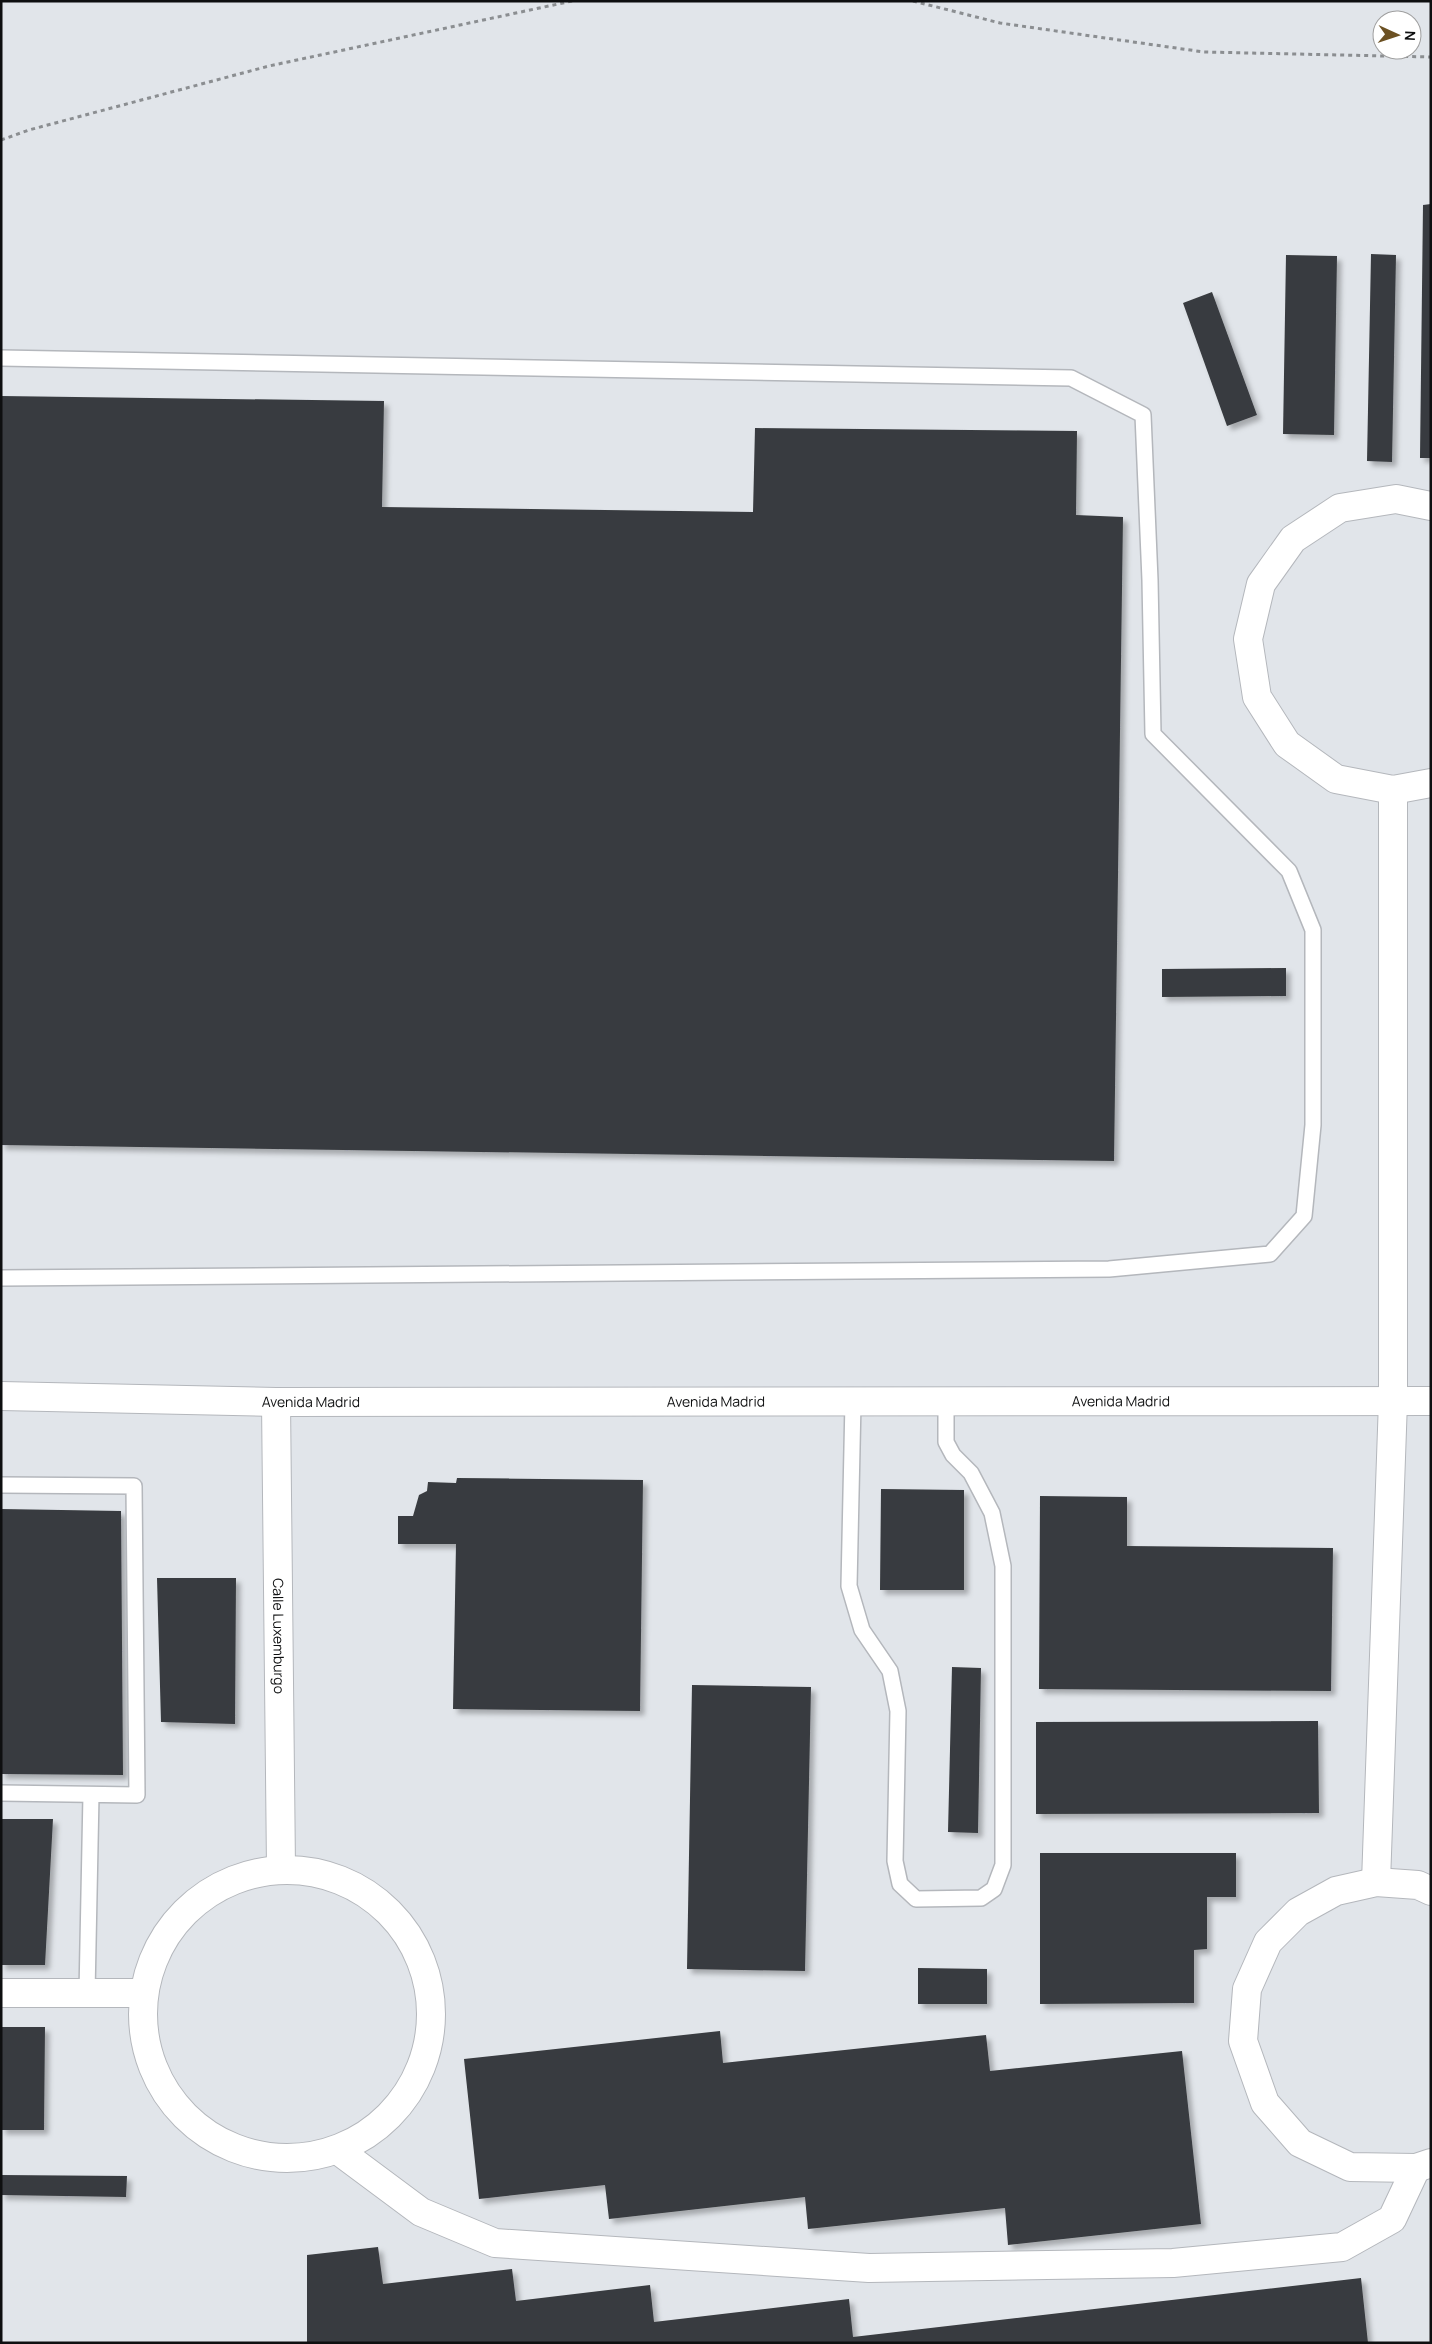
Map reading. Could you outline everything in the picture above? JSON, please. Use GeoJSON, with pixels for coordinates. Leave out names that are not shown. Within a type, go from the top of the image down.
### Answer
{"type":"FeatureCollection","features":[{"type":"Feature","properties":{"kind":"street"},"geometry":{"type":"LineString","coordinates":[[1431,506],[1396,498],[1340,508],[1293,539],[1261,584],[1248,639],[1257,697],[1287,744],[1336,778],[1393,790],[1431,783]]}},
{"type":"Feature","properties":{"kind":"street"},"geometry":{"type":"LineString","coordinates":[[1376,1882],[1392,1401],[1393,790]]}},
{"type":"Feature","properties":{"kind":"street","name":"Avenida Madrid"},"geometry":{"type":"LineString","coordinates":[[1,1396],[276,1402],[1431,1401]]}},
{"type":"Feature","properties":{"kind":"street","name":"Calle Luxemburgo"},"geometry":{"type":"LineString","coordinates":[[276,1402],[281,1868]]}},
{"type":"Feature","properties":{"kind":"street"},"geometry":{"type":"LineString","coordinates":[[281,1868],[341,1878],[376,1899],[410,1936],[431,1992],[430,2043],[414,2085],[383,2125],[339,2151],[273,2160],[224,2146],[189,2121],[154,2075],[144,2044],[143,1993],[158,1945],[189,1906],[232,1879],[281,1868]]}},
{"type":"Feature","properties":{"kind":"street"},"geometry":{"type":"LineString","coordinates":[[1423,2166],[1350,2167],[1300,2142],[1264,2104],[1243,2041],[1247,1989],[1268,1942],[1298,1912],[1336,1891],[1376,1882],[1418,1885],[1431,1891]]}},
{"type":"Feature","properties":{"kind":"street"},"geometry":{"type":"LineString","coordinates":[[1,1993],[143,1993]]}},
{"type":"Feature","properties":{"kind":"street"},"geometry":{"type":"LineString","coordinates":[[339,2151],[421,2212],[495,2243],[869,2268],[1173,2264],[1342,2247],[1392,2219],[1423,2166]]}},
{"type":"Feature","properties":{"kind":"lane"},"geometry":{"type":"LineString","coordinates":[[1,358],[1071,378],[1142,415],[1150,580],[1153,734],[1289,871],[1313,930],[1313,1105],[1304,1216],[1270,1254],[1109,1269],[1,1278]]}},
{"type":"Feature","properties":{"kind":"lane"},"geometry":{"type":"LineString","coordinates":[[853,1402],[849,1586],[862,1630],[890,1671],[898,1711],[895,1861],[900,1884],[916,1899],[981,1898],[994,1889],[1003,1865],[1003,1566],[992,1513],[971,1473],[954,1455],[946,1442],[946,1402]]}},
{"type":"Feature","properties":{"kind":"lane"},"geometry":{"type":"LineString","coordinates":[[1,1485],[134,1486],[137,1796],[1,1793]]}},
{"type":"Feature","properties":{"kind":"lane"},"geometry":{"type":"LineString","coordinates":[[87,1993],[91,1794]]}},
{"type":"Feature","properties":{"kind":"path"},"geometry":{"type":"LineString","coordinates":[[1,140],[39,127],[269,66],[572,1]]}},
{"type":"Feature","properties":{"kind":"path"},"geometry":{"type":"LineString","coordinates":[[913,1],[1000,23],[1204,52],[1431,56]]}},
{"type":"Feature","properties":{"kind":"building"},"geometry":{"type":"Polygon","coordinates":[[[1431,204],[1431,458],[1420,458],[1423,205],[1431,204]]]}},
{"type":"Feature","properties":{"kind":"building"},"geometry":{"type":"Polygon","coordinates":[[[1371,254],[1396,255],[1392,462],[1367,461],[1371,254]]]}},
{"type":"Feature","properties":{"kind":"building"},"geometry":{"type":"Polygon","coordinates":[[[1286,255],[1337,256],[1334,435],[1283,434],[1286,255]]]}},
{"type":"Feature","properties":{"kind":"building"},"geometry":{"type":"Polygon","coordinates":[[[1212,292],[1257,415],[1227,426],[1183,303],[1212,292]]]}},
{"type":"Feature","properties":{"kind":"building"},"geometry":{"type":"Polygon","coordinates":[[[1,396],[384,401],[382,507],[753,512],[755,428],[1077,431],[1076,515],[1123,517],[1114,1161],[1,1145],[1,396]]]}},
{"type":"Feature","properties":{"kind":"building"},"geometry":{"type":"Polygon","coordinates":[[[1286,968],[1286,996],[1162,997],[1162,969],[1286,968]]]}},
{"type":"Feature","properties":{"kind":"building"},"geometry":{"type":"Polygon","coordinates":[[[457,1478],[643,1480],[640,1711],[453,1709],[456,1544],[398,1544],[398,1516],[413,1516],[419,1495],[427,1491],[428,1482],[456,1483],[457,1478]]]}},
{"type":"Feature","properties":{"kind":"building"},"geometry":{"type":"Polygon","coordinates":[[[881,1489],[964,1490],[964,1590],[880,1590],[881,1489]]]}},
{"type":"Feature","properties":{"kind":"building"},"geometry":{"type":"Polygon","coordinates":[[[1040,1496],[1127,1497],[1127,1546],[1333,1548],[1331,1691],[1039,1689],[1040,1496]]]}},
{"type":"Feature","properties":{"kind":"building"},"geometry":{"type":"Polygon","coordinates":[[[1,1509],[121,1511],[123,1775],[1,1774],[1,1509]]]}},
{"type":"Feature","properties":{"kind":"building"},"geometry":{"type":"Polygon","coordinates":[[[157,1578],[236,1578],[235,1724],[161,1722],[157,1578]]]}},
{"type":"Feature","properties":{"kind":"building"},"geometry":{"type":"Polygon","coordinates":[[[952,1667],[981,1668],[978,1833],[948,1832],[952,1667]]]}},
{"type":"Feature","properties":{"kind":"building"},"geometry":{"type":"Polygon","coordinates":[[[692,1685],[811,1687],[805,1971],[687,1969],[692,1685]]]}},
{"type":"Feature","properties":{"kind":"building"},"geometry":{"type":"Polygon","coordinates":[[[1318,1721],[1319,1813],[1036,1814],[1036,1722],[1318,1721]]]}},
{"type":"Feature","properties":{"kind":"building"},"geometry":{"type":"Polygon","coordinates":[[[1,1819],[53,1819],[45,1965],[1,1965],[1,1819]]]}},
{"type":"Feature","properties":{"kind":"building"},"geometry":{"type":"Polygon","coordinates":[[[1040,1853],[1236,1853],[1236,1897],[1207,1897],[1207,1949],[1194,1950],[1194,2003],[1040,2004],[1040,1853]]]}},
{"type":"Feature","properties":{"kind":"building"},"geometry":{"type":"Polygon","coordinates":[[[918,1968],[987,1969],[987,2004],[918,2004],[918,1968]]]}},
{"type":"Feature","properties":{"kind":"building"},"geometry":{"type":"Polygon","coordinates":[[[1,2027],[45,2027],[44,2130],[1,2130],[1,2027]]]}},
{"type":"Feature","properties":{"kind":"building"},"geometry":{"type":"Polygon","coordinates":[[[720,2031],[723,2063],[986,2035],[990,2071],[1182,2051],[1201,2224],[1008,2245],[1005,2208],[808,2229],[805,2197],[609,2219],[605,2185],[479,2199],[464,2059],[720,2031]]]}},
{"type":"Feature","properties":{"kind":"building"},"geometry":{"type":"Polygon","coordinates":[[[1,2175],[127,2176],[126,2197],[1,2195],[1,2175]]]}},
{"type":"Feature","properties":{"kind":"building"},"geometry":{"type":"Polygon","coordinates":[[[378,2247],[383,2284],[512,2269],[516,2301],[650,2285],[654,2322],[849,2299],[853,2337],[1361,2278],[1368,2343],[307,2343],[307,2255],[378,2247]]]}}]}
